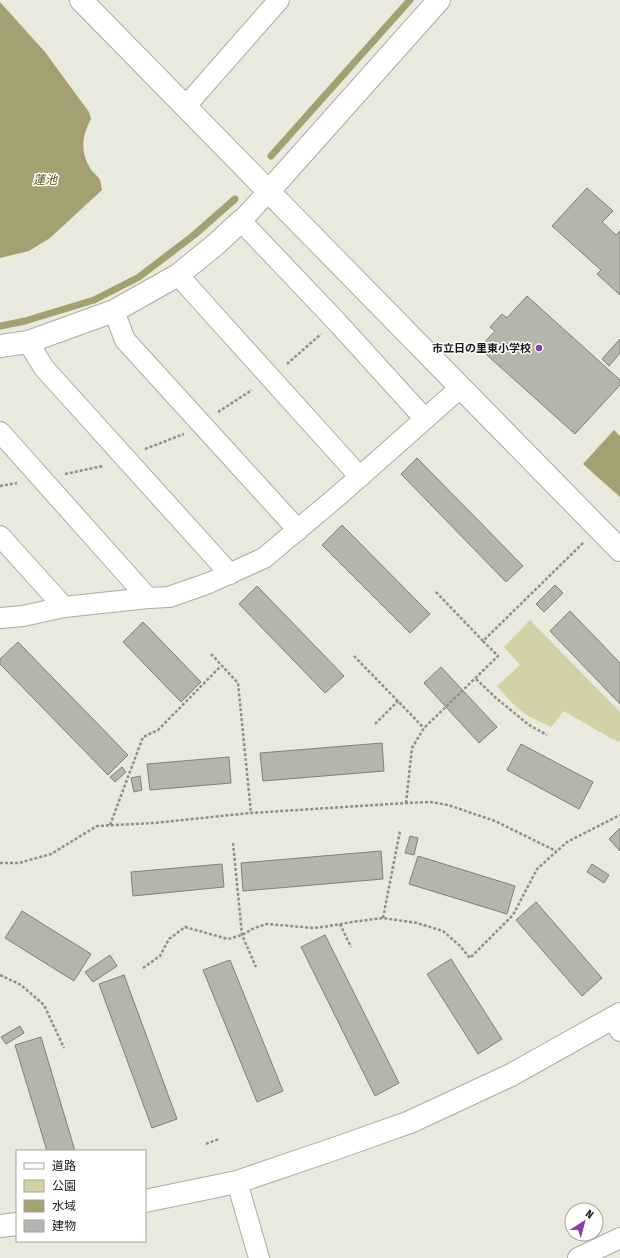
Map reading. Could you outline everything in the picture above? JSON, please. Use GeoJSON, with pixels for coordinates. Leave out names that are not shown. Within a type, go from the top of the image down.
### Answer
{"type":"FeatureCollection","features":[{"type":"Feature","properties":{"kind":"street"},"geometry":{"type":"LineString","coordinates":[[81,0],[620,550]]}},
{"type":"Feature","properties":{"kind":"street"},"geometry":{"type":"LineString","coordinates":[[185,107],[279,0]]}},
{"type":"Feature","properties":{"kind":"street"},"geometry":{"type":"LineString","coordinates":[[0,346],[28,342],[114,312],[178,275],[216,245],[241,221],[439,0]]}},
{"type":"Feature","properties":{"kind":"street"},"geometry":{"type":"LineString","coordinates":[[241,221],[331,316],[425,419]]}},
{"type":"Feature","properties":{"kind":"street"},"geometry":{"type":"LineString","coordinates":[[178,275],[360,477]]}},
{"type":"Feature","properties":{"kind":"street"},"geometry":{"type":"LineString","coordinates":[[114,312],[124,340],[298,530]]}},
{"type":"Feature","properties":{"kind":"street"},"geometry":{"type":"LineString","coordinates":[[28,342],[44,368],[230,574]]}},
{"type":"Feature","properties":{"kind":"street"},"geometry":{"type":"LineString","coordinates":[[0,618],[23,616],[64,607],[169,597],[209,583],[264,558],[360,477],[460,388]]}},
{"type":"Feature","properties":{"kind":"street"},"geometry":{"type":"LineString","coordinates":[[0,432],[148,598]]}},
{"type":"Feature","properties":{"kind":"street"},"geometry":{"type":"LineString","coordinates":[[0,536],[64,607]]}},
{"type":"Feature","properties":{"kind":"street"},"geometry":{"type":"LineString","coordinates":[[146,1201],[237,1182],[334,1150],[410,1122],[511,1076],[618,1021]]}},
{"type":"Feature","properties":{"kind":"street"},"geometry":{"type":"LineString","coordinates":[[237,1182],[259,1258]]}},
{"type":"Feature","properties":{"kind":"street"},"geometry":{"type":"LineString","coordinates":[[0,1226],[16,1224]]}},
{"type":"Feature","properties":{"kind":"street"},"geometry":{"type":"LineString","coordinates":[[578,1258],[620,1238]]}},
{"type":"Feature","properties":{"kind":"path"},"geometry":{"type":"LineString","coordinates":[[43,480],[126,459],[183,435],[201,423]]}},
{"type":"Feature","properties":{"kind":"path"},"geometry":{"type":"LineString","coordinates":[[482,641],[598,528]]}},
{"type":"Feature","properties":{"kind":"path"},"geometry":{"type":"LineString","coordinates":[[406,803],[412,748],[424,728],[498,656],[436,592]]}},
{"type":"Feature","properties":{"kind":"path"},"geometry":{"type":"LineString","coordinates":[[211,654],[238,683],[251,813]]}},
{"type":"Feature","properties":{"kind":"path"},"geometry":{"type":"LineString","coordinates":[[354,656],[424,728]]}},
{"type":"Feature","properties":{"kind":"path"},"geometry":{"type":"LineString","coordinates":[[110,825],[143,737],[158,730],[221,666]]}},
{"type":"Feature","properties":{"kind":"path"},"geometry":{"type":"LineString","coordinates":[[476,678],[496,698],[529,725],[547,735]]}},
{"type":"Feature","properties":{"kind":"path"},"geometry":{"type":"LineString","coordinates":[[375,724],[398,701]]}},
{"type":"Feature","properties":{"kind":"path"},"geometry":{"type":"LineString","coordinates":[[0,862],[19,863],[52,854],[97,826],[153,823],[251,813],[430,802],[448,805],[495,821],[556,851]]}},
{"type":"Feature","properties":{"kind":"path"},"geometry":{"type":"LineString","coordinates":[[143,968],[160,956],[169,939],[185,928],[228,939],[242,935],[254,928],[267,924],[314,928],[384,918],[417,923],[443,931],[460,946],[470,958],[513,914],[537,869],[567,842],[620,815]]}},
{"type":"Feature","properties":{"kind":"path"},"geometry":{"type":"LineString","coordinates":[[384,918],[400,831]]}},
{"type":"Feature","properties":{"kind":"path"},"geometry":{"type":"LineString","coordinates":[[233,843],[242,935],[256,967]]}},
{"type":"Feature","properties":{"kind":"path"},"geometry":{"type":"LineString","coordinates":[[340,924],[351,947]]}},
{"type":"Feature","properties":{"kind":"path"},"geometry":{"type":"LineString","coordinates":[[0,975],[21,985],[44,1005],[64,1048]]}},
{"type":"Feature","properties":{"kind":"path"},"geometry":{"type":"LineString","coordinates":[[206,1144],[219,1139]]}},
{"type":"Feature","properties":{"kind":"green space"},"geometry":{"type":"Polygon","coordinates":[[[530,620],[620,712],[620,742],[612,739],[564,711],[551,727],[528,716],[512,703],[497,686],[520,665],[504,647],[530,620]]]}},
{"type":"Feature","properties":{"kind":"water","name":"蓮池"},"geometry":{"type":"Polygon","coordinates":[[[0,2],[45,52],[89,112],[91,119],[83,143],[85,155],[90,168],[100,180],[102,190],[50,238],[29,251],[0,258],[0,2]]]}},
{"type":"Feature","properties":{"kind":"water"},"geometry":{"type":"Polygon","coordinates":[[[614,430],[620,436],[620,497],[583,464],[614,430]]]}},
{"type":"Feature","properties":{"kind":"building"},"geometry":{"type":"Polygon","coordinates":[[[587,188],[613,211],[602,222],[616,235],[620,231],[620,295],[597,274],[601,270],[552,226],[587,188]]]}},
{"type":"Feature","properties":{"kind":"building"},"geometry":{"type":"Polygon","coordinates":[[[527,296],[620,380],[620,385],[575,434],[479,348],[495,331],[490,327],[502,314],[507,318],[527,296]]]}},
{"type":"Feature","properties":{"kind":"building"},"geometry":{"type":"Polygon","coordinates":[[[620,339],[620,353],[609,366],[602,359],[620,339]]]}},
{"type":"Feature","properties":{"kind":"building"},"geometry":{"type":"Polygon","coordinates":[[[417,458],[523,566],[506,582],[401,474],[417,458]]]}},
{"type":"Feature","properties":{"kind":"building"},"geometry":{"type":"Polygon","coordinates":[[[342,525],[430,614],[410,633],[322,545],[342,525]]]}},
{"type":"Feature","properties":{"kind":"building"},"geometry":{"type":"Polygon","coordinates":[[[555,585],[563,593],[544,612],[536,604],[555,585]]]}},
{"type":"Feature","properties":{"kind":"building"},"geometry":{"type":"Polygon","coordinates":[[[257,586],[344,676],[325,693],[239,604],[257,586]]]}},
{"type":"Feature","properties":{"kind":"building"},"geometry":{"type":"Polygon","coordinates":[[[570,611],[620,663],[620,704],[550,631],[570,611]]]}},
{"type":"Feature","properties":{"kind":"building"},"geometry":{"type":"Polygon","coordinates":[[[143,622],[201,682],[181,702],[123,642],[143,622]]]}},
{"type":"Feature","properties":{"kind":"building"},"geometry":{"type":"Polygon","coordinates":[[[18,642],[128,755],[108,775],[0,664],[0,659],[18,642]]]}},
{"type":"Feature","properties":{"kind":"building"},"geometry":{"type":"Polygon","coordinates":[[[441,667],[497,727],[479,743],[424,683],[441,667]]]}},
{"type":"Feature","properties":{"kind":"building"},"geometry":{"type":"Polygon","coordinates":[[[382,743],[384,771],[263,781],[260,753],[382,743]]]}},
{"type":"Feature","properties":{"kind":"building"},"geometry":{"type":"Polygon","coordinates":[[[521,744],[593,782],[579,809],[507,770],[521,744]]]}},
{"type":"Feature","properties":{"kind":"building"},"geometry":{"type":"Polygon","coordinates":[[[229,757],[231,783],[150,790],[147,764],[229,757]]]}},
{"type":"Feature","properties":{"kind":"building"},"geometry":{"type":"Polygon","coordinates":[[[122,767],[126,772],[115,782],[110,777],[122,767]]]}},
{"type":"Feature","properties":{"kind":"building"},"geometry":{"type":"Polygon","coordinates":[[[140,776],[142,790],[134,792],[131,778],[140,776]]]}},
{"type":"Feature","properties":{"kind":"building"},"geometry":{"type":"Polygon","coordinates":[[[620,828],[620,851],[609,839],[620,828]]]}},
{"type":"Feature","properties":{"kind":"building"},"geometry":{"type":"Polygon","coordinates":[[[410,836],[418,838],[414,855],[405,853],[410,836]]]}},
{"type":"Feature","properties":{"kind":"building"},"geometry":{"type":"Polygon","coordinates":[[[381,851],[383,879],[243,891],[241,863],[381,851]]]}},
{"type":"Feature","properties":{"kind":"building"},"geometry":{"type":"Polygon","coordinates":[[[418,856],[515,886],[507,914],[409,884],[418,856]]]}},
{"type":"Feature","properties":{"kind":"building"},"geometry":{"type":"Polygon","coordinates":[[[222,864],[224,887],[133,896],[131,872],[222,864]]]}},
{"type":"Feature","properties":{"kind":"building"},"geometry":{"type":"Polygon","coordinates":[[[592,864],[609,875],[604,883],[587,872],[592,864]]]}},
{"type":"Feature","properties":{"kind":"building"},"geometry":{"type":"Polygon","coordinates":[[[536,902],[602,978],[582,996],[516,920],[536,902]]]}},
{"type":"Feature","properties":{"kind":"building"},"geometry":{"type":"Polygon","coordinates":[[[22,911],[91,954],[74,981],[5,938],[22,911]]]}},
{"type":"Feature","properties":{"kind":"building"},"geometry":{"type":"Polygon","coordinates":[[[325,935],[399,1083],[375,1096],[301,947],[325,935]]]}},
{"type":"Feature","properties":{"kind":"building"},"geometry":{"type":"Polygon","coordinates":[[[110,955],[117,966],[93,982],[85,972],[110,955]]]}},
{"type":"Feature","properties":{"kind":"building"},"geometry":{"type":"Polygon","coordinates":[[[451,959],[502,1039],[478,1054],[427,974],[451,959]]]}},
{"type":"Feature","properties":{"kind":"building"},"geometry":{"type":"Polygon","coordinates":[[[230,960],[283,1091],[257,1102],[203,970],[230,960]]]}},
{"type":"Feature","properties":{"kind":"building"},"geometry":{"type":"Polygon","coordinates":[[[124,975],[177,1119],[152,1128],[99,984],[124,975]]]}},
{"type":"Feature","properties":{"kind":"building"},"geometry":{"type":"Polygon","coordinates":[[[20,1026],[24,1033],[6,1044],[1,1037],[20,1026]]]}},
{"type":"Feature","properties":{"kind":"building"},"geometry":{"type":"Polygon","coordinates":[[[41,1037],[75,1150],[47,1150],[15,1045],[41,1037]]]}},
{"type":"Feature","properties":{"kind":"waterway"},"geometry":{"type":"LineString","coordinates":[[271,156],[410,0]]}},
{"type":"Feature","properties":{"kind":"waterway"},"geometry":{"type":"LineString","coordinates":[[0,326],[25,321],[94,300],[139,277],[194,235],[235,199]]}},
{"type":"Feature","properties":{"kind":"place","name":"市立日の里東小学校"},"geometry":{"type":"Point","coordinates":[539,348]}}]}
